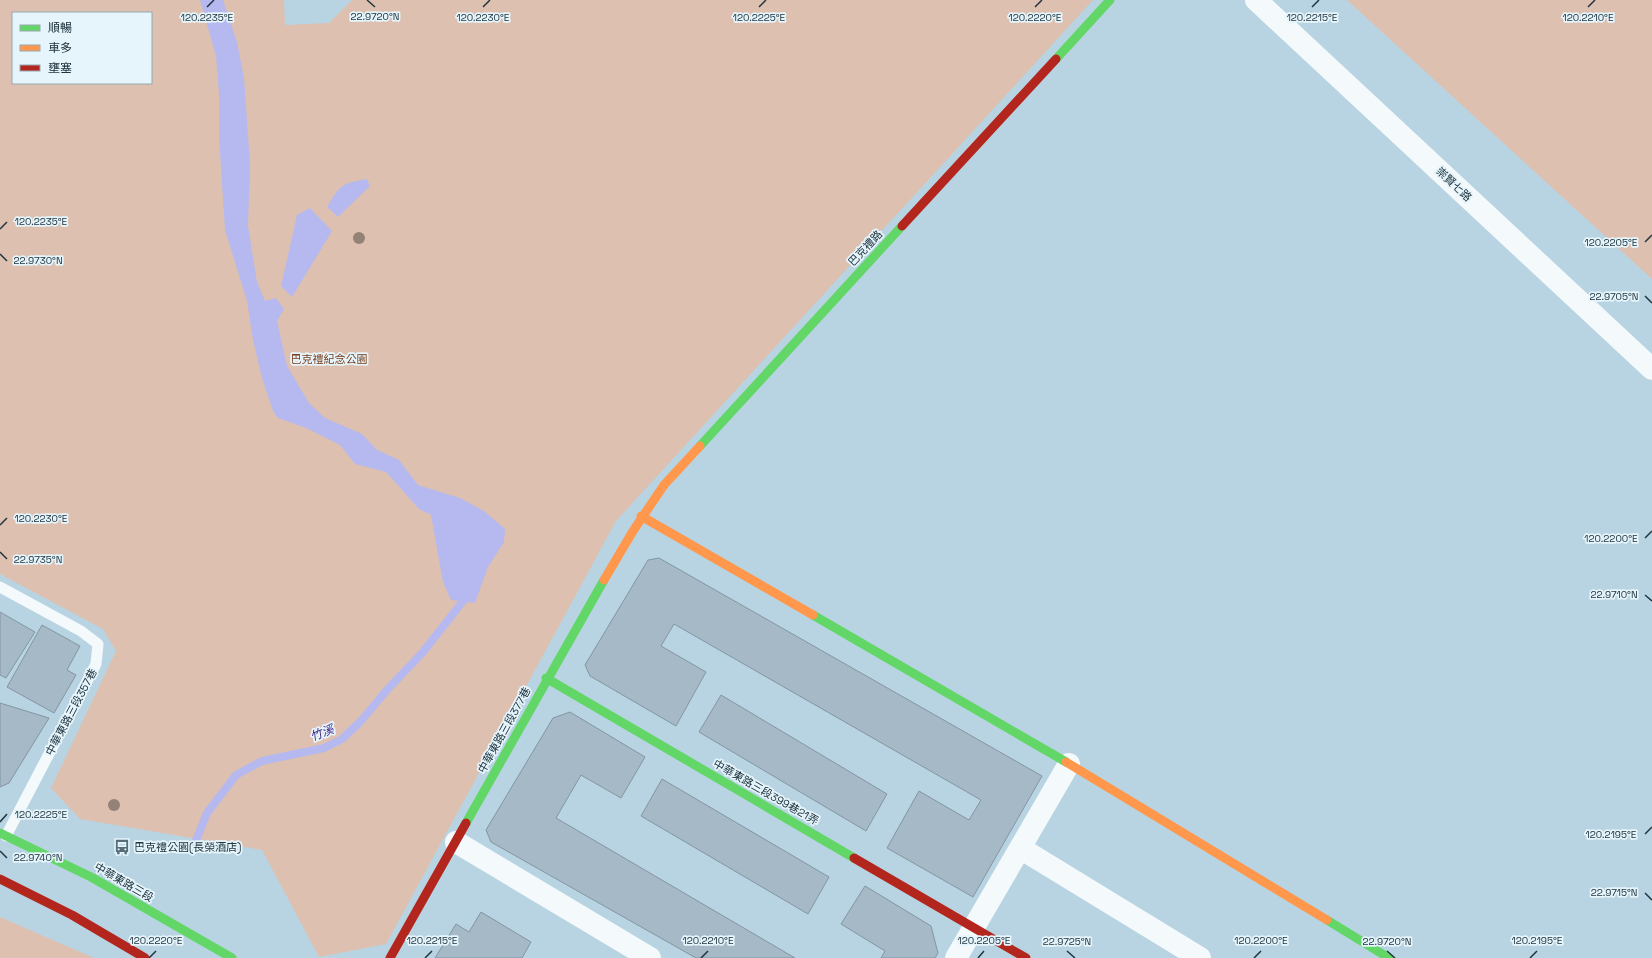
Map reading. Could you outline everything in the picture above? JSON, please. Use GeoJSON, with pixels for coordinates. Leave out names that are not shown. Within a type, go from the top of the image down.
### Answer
{"type":"FeatureCollection","features":[{"type":"Feature","properties":{"kind":"street","name":"巴克禮路"},"geometry":{"type":"LineString","coordinates":[[641,516],[664,485],[1110,0]]}},
{"type":"Feature","properties":{"kind":"street","name":"崇賢七路"},"geometry":{"type":"LineString","coordinates":[[1256,0],[1652,369]]}},
{"type":"Feature","properties":{"kind":"street","name":"中華東路三段377巷"},"geometry":{"type":"LineString","coordinates":[[390,958],[546,678],[641,516]]}},
{"type":"Feature","properties":{"kind":"street"},"geometry":{"type":"LineString","coordinates":[[641,516],[1069,764],[1389,958]]}},
{"type":"Feature","properties":{"kind":"street","name":"中華東路三段399巷21弄"},"geometry":{"type":"LineString","coordinates":[[546,678],[1026,958]]}},
{"type":"Feature","properties":{"kind":"street"},"geometry":{"type":"LineString","coordinates":[[956,958],[1069,764]]}},
{"type":"Feature","properties":{"kind":"street","name":"中華東路三段"},"geometry":{"type":"LineString","coordinates":[[3,835],[91,877],[232,958]]}},
{"type":"Feature","properties":{"kind":"street"},"geometry":{"type":"LineString","coordinates":[[456,842],[650,958]]}},
{"type":"Feature","properties":{"kind":"street"},"geometry":{"type":"LineString","coordinates":[[1020,848],[1200,958]]}},
{"type":"Feature","properties":{"kind":"street"},"geometry":{"type":"LineString","coordinates":[[0,879],[72,915],[145,958]]}},
{"type":"Feature","properties":{"kind":"lane","name":"中華東路三段357巷"},"geometry":{"type":"LineString","coordinates":[[0,587],[81,631],[98,644],[96,664],[3,835]]}},
{"type":"Feature","properties":{"kind":"green space","name":"巴克禮紀念公園"},"geometry":{"type":"Polygon","coordinates":[[[0,0],[284,0],[285,25],[329,23],[352,0],[1093,0],[616,521],[386,944],[319,957],[262,850],[80,819],[51,788],[116,651],[103,629],[0,574],[0,0]]]}},
{"type":"Feature","properties":{"kind":"green space"},"geometry":{"type":"Polygon","coordinates":[[[1347,0],[1652,0],[1652,279],[1347,0]]]}},
{"type":"Feature","properties":{"kind":"green space"},"geometry":{"type":"Polygon","coordinates":[[[0,917],[94,958],[0,958],[0,917]]]}},
{"type":"Feature","properties":{"kind":"water"},"geometry":{"type":"Polygon","coordinates":[[[200,0],[223,0],[237,42],[244,78],[250,164],[248,226],[257,282],[265,301],[276,298],[284,309],[277,321],[287,366],[309,403],[325,418],[362,434],[377,450],[399,460],[418,485],[460,498],[484,511],[505,529],[504,542],[488,567],[475,603],[451,600],[443,582],[431,515],[419,509],[386,472],[355,464],[340,445],[306,428],[278,418],[273,411],[262,378],[253,340],[247,301],[225,230],[216,56],[200,0]]]}},
{"type":"Feature","properties":{"kind":"water"},"geometry":{"type":"Polygon","coordinates":[[[367,179],[370,186],[338,217],[327,207],[342,186],[367,179]]]}},
{"type":"Feature","properties":{"kind":"water"},"geometry":{"type":"Polygon","coordinates":[[[310,208],[332,231],[292,297],[281,286],[297,215],[310,208]]]}},
{"type":"Feature","properties":{"kind":"building"},"geometry":{"type":"Polygon","coordinates":[[[659,558],[1042,776],[973,897],[887,848],[919,791],[969,820],[981,800],[674,624],[661,646],[706,672],[676,726],[590,676],[585,665],[648,560],[659,558]]]}},
{"type":"Feature","properties":{"kind":"building"},"geometry":{"type":"Polygon","coordinates":[[[0,612],[35,632],[6,678],[0,675],[0,612]]]}},
{"type":"Feature","properties":{"kind":"building"},"geometry":{"type":"Polygon","coordinates":[[[42,625],[80,646],[67,670],[76,675],[54,713],[7,687],[42,625]]]}},
{"type":"Feature","properties":{"kind":"building"},"geometry":{"type":"Polygon","coordinates":[[[721,695],[887,794],[866,831],[699,732],[721,695]]]}},
{"type":"Feature","properties":{"kind":"building"},"geometry":{"type":"Polygon","coordinates":[[[0,703],[49,718],[9,783],[0,787],[0,703]]]}},
{"type":"Feature","properties":{"kind":"building"},"geometry":{"type":"Polygon","coordinates":[[[570,712],[645,757],[621,798],[581,775],[556,818],[795,958],[696,958],[491,842],[486,830],[553,718],[570,712]]]}},
{"type":"Feature","properties":{"kind":"building"},"geometry":{"type":"Polygon","coordinates":[[[662,779],[829,877],[808,914],[641,816],[662,779]]]}},
{"type":"Feature","properties":{"kind":"building"},"geometry":{"type":"Polygon","coordinates":[[[865,886],[931,926],[938,953],[935,958],[881,958],[885,951],[841,924],[865,886]]]}},
{"type":"Feature","properties":{"kind":"building"},"geometry":{"type":"Polygon","coordinates":[[[481,912],[531,942],[522,958],[435,958],[456,924],[469,932],[481,912]]]}},
{"type":"Feature","properties":{"kind":"waterway","name":"竹溪"},"geometry":{"type":"LineString","coordinates":[[195,843],[207,813],[236,775],[262,761],[324,748],[342,739],[361,721],[386,691],[423,652],[463,601]]}},
{"type":"Feature","properties":{"kind":"traffic: fast"},"geometry":{"type":"LineString","coordinates":[[1056,59],[1110,0]]}},
{"type":"Feature","properties":{"kind":"traffic: fast"},"geometry":{"type":"LineString","coordinates":[[700,446],[902,226]]}},
{"type":"Feature","properties":{"kind":"traffic: fast"},"geometry":{"type":"LineString","coordinates":[[466,823],[604,580]]}},
{"type":"Feature","properties":{"kind":"traffic: fast"},"geometry":{"type":"LineString","coordinates":[[813,615],[1066,762]]}},
{"type":"Feature","properties":{"kind":"traffic: fast"},"geometry":{"type":"LineString","coordinates":[[546,678],[854,858]]}},
{"type":"Feature","properties":{"kind":"traffic: fast"},"geometry":{"type":"LineString","coordinates":[[0,833],[91,877],[232,958]]}},
{"type":"Feature","properties":{"kind":"traffic: fast"},"geometry":{"type":"LineString","coordinates":[[1327,920],[1389,958]]}},
{"type":"Feature","properties":{"kind":"traffic: slow"},"geometry":{"type":"LineString","coordinates":[[604,580],[633,531],[664,485],[700,446]]}},
{"type":"Feature","properties":{"kind":"traffic: slow"},"geometry":{"type":"LineString","coordinates":[[641,516],[813,615]]}},
{"type":"Feature","properties":{"kind":"traffic: slow"},"geometry":{"type":"LineString","coordinates":[[1066,762],[1327,920]]}},
{"type":"Feature","properties":{"kind":"traffic: jam"},"geometry":{"type":"LineString","coordinates":[[902,226],[1056,59]]}},
{"type":"Feature","properties":{"kind":"traffic: jam"},"geometry":{"type":"LineString","coordinates":[[390,958],[466,823]]}},
{"type":"Feature","properties":{"kind":"traffic: jam"},"geometry":{"type":"LineString","coordinates":[[854,858],[1026,958]]}},
{"type":"Feature","properties":{"kind":"traffic: jam"},"geometry":{"type":"LineString","coordinates":[[0,879],[72,915],[145,958]]}},
{"type":"Feature","properties":{"kind":"place","name":"巴克禮公園(長榮酒店)"},"geometry":{"type":"Point","coordinates":[122,847]}}]}
